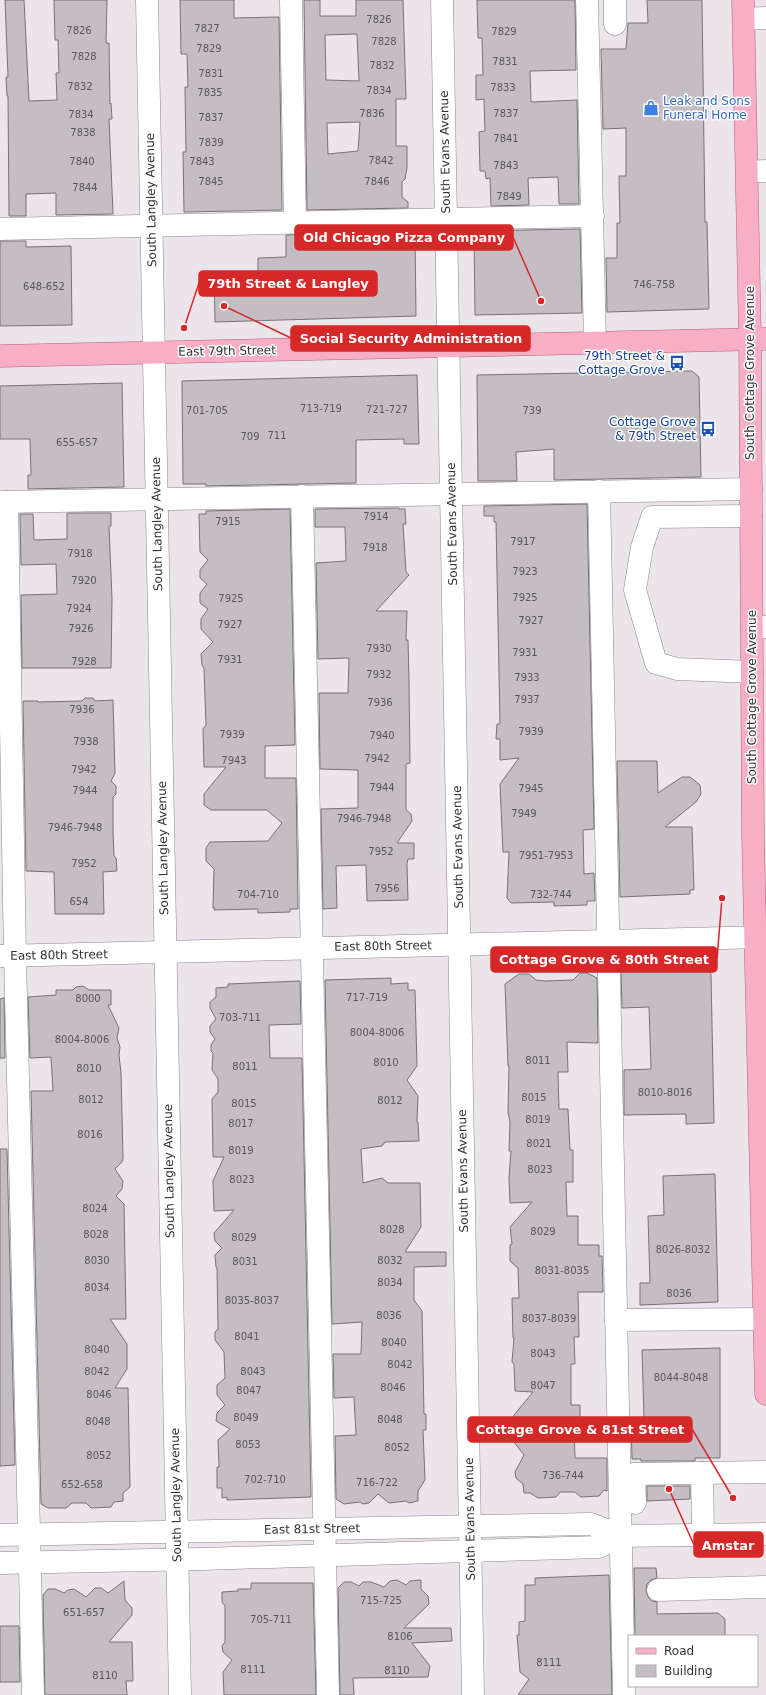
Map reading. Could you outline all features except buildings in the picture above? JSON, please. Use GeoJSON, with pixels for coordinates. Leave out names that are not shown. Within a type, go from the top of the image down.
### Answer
{"type":"FeatureCollection","features":[{"type":"Feature","properties":{"kind":"main road","name":"South Cottage Grove Avenue"},"geometry":{"type":"LineString","coordinates":[[744,9],[756,172],[758,339],[751,516],[759,627],[752,672],[760,874],[766,1394]]}},
{"type":"Feature","properties":{"kind":"main road","name":"East 79th Street"},"geometry":{"type":"LineString","coordinates":[[0,356],[758,339]]}},
{"type":"Feature","properties":{"kind":"street","name":"South Langley Avenue"},"geometry":{"type":"LineString","coordinates":[[147,0],[180,1695]]}},
{"type":"Feature","properties":{"kind":"street"},"geometry":{"type":"LineString","coordinates":[[291,0],[295,222]]}},
{"type":"Feature","properties":{"kind":"street","name":"South Evans Avenue"},"geometry":{"type":"LineString","coordinates":[[442,0],[473,1695]]}},
{"type":"Feature","properties":{"kind":"street"},"geometry":{"type":"LineString","coordinates":[[587,0],[595,342]]}},
{"type":"Feature","properties":{"kind":"street"},"geometry":{"type":"LineString","coordinates":[[615,0],[615,24]]}},
{"type":"Feature","properties":{"kind":"street"},"geometry":{"type":"LineString","coordinates":[[744,9],[766,18]]}},
{"type":"Feature","properties":{"kind":"street"},"geometry":{"type":"LineString","coordinates":[[0,222],[0,229],[593,216]]}},
{"type":"Feature","properties":{"kind":"street"},"geometry":{"type":"LineString","coordinates":[[33,1695],[30,1562],[7,956],[3,502],[157,498],[751,489]]}},
{"type":"Feature","properties":{"kind":"street"},"geometry":{"type":"LineString","coordinates":[[598,491],[616,1320],[628,1536]]}},
{"type":"Feature","properties":{"kind":"street"},"geometry":{"type":"LineString","coordinates":[[302,496],[328,1695]]}},
{"type":"Feature","properties":{"kind":"street"},"geometry":{"type":"LineString","coordinates":[[751,516],[652,517],[642,547],[635,590],[656,663],[677,669],[752,672]]}},
{"type":"Feature","properties":{"kind":"street","name":"East 80th Street"},"geometry":{"type":"LineString","coordinates":[[7,956],[761,937]]}},
{"type":"Feature","properties":{"kind":"street"},"geometry":{"type":"LineString","coordinates":[[616,1320],[764,1319]]}},
{"type":"Feature","properties":{"kind":"street"},"geometry":{"type":"LineString","coordinates":[[624,1695],[628,1536],[634,1474],[766,1472]]}},
{"type":"Feature","properties":{"kind":"street"},"geometry":{"type":"LineString","coordinates":[[702,1473],[703,1535]]}},
{"type":"Feature","properties":{"kind":"street","name":"East 81st Street"},"geometry":{"type":"LineString","coordinates":[[0,1535],[591,1524],[628,1536],[766,1534]]}},
{"type":"Feature","properties":{"kind":"street","name":"East 81st Street"},"geometry":{"type":"LineString","coordinates":[[0,1563],[177,1560],[599,1547],[628,1536]]}},
{"type":"Feature","properties":{"kind":"street"},"geometry":{"type":"LineString","coordinates":[[658,1590],[766,1588]]}},
{"type":"Feature","properties":{"kind":"place","name":"Leak and Sons Funeral Home"},"geometry":{"type":"Point","coordinates":[651,108]}},
{"type":"Feature","properties":{"kind":"place","name":"Old Chicago Pizza Company"},"geometry":{"type":"Point","coordinates":[541,301]}},
{"type":"Feature","properties":{"kind":"place","name":"Social Security Administration"},"geometry":{"type":"Point","coordinates":[224,306]}},
{"type":"Feature","properties":{"kind":"place","name":"79th Street & Langley"},"geometry":{"type":"Point","coordinates":[184,328]}},
{"type":"Feature","properties":{"kind":"place","name":"79th Street & Cottage Grove"},"geometry":{"type":"Point","coordinates":[677,363]}},
{"type":"Feature","properties":{"kind":"place","name":"Cottage Grove & 79th Street"},"geometry":{"type":"Point","coordinates":[708,429]}},
{"type":"Feature","properties":{"kind":"place","name":"Cottage Grove & 80th Street"},"geometry":{"type":"Point","coordinates":[722,898]}},
{"type":"Feature","properties":{"kind":"place","name":"Amstar"},"geometry":{"type":"Point","coordinates":[669,1489]}},
{"type":"Feature","properties":{"kind":"place","name":"Cottage Grove & 81st Street"},"geometry":{"type":"Point","coordinates":[733,1498]}}]}
